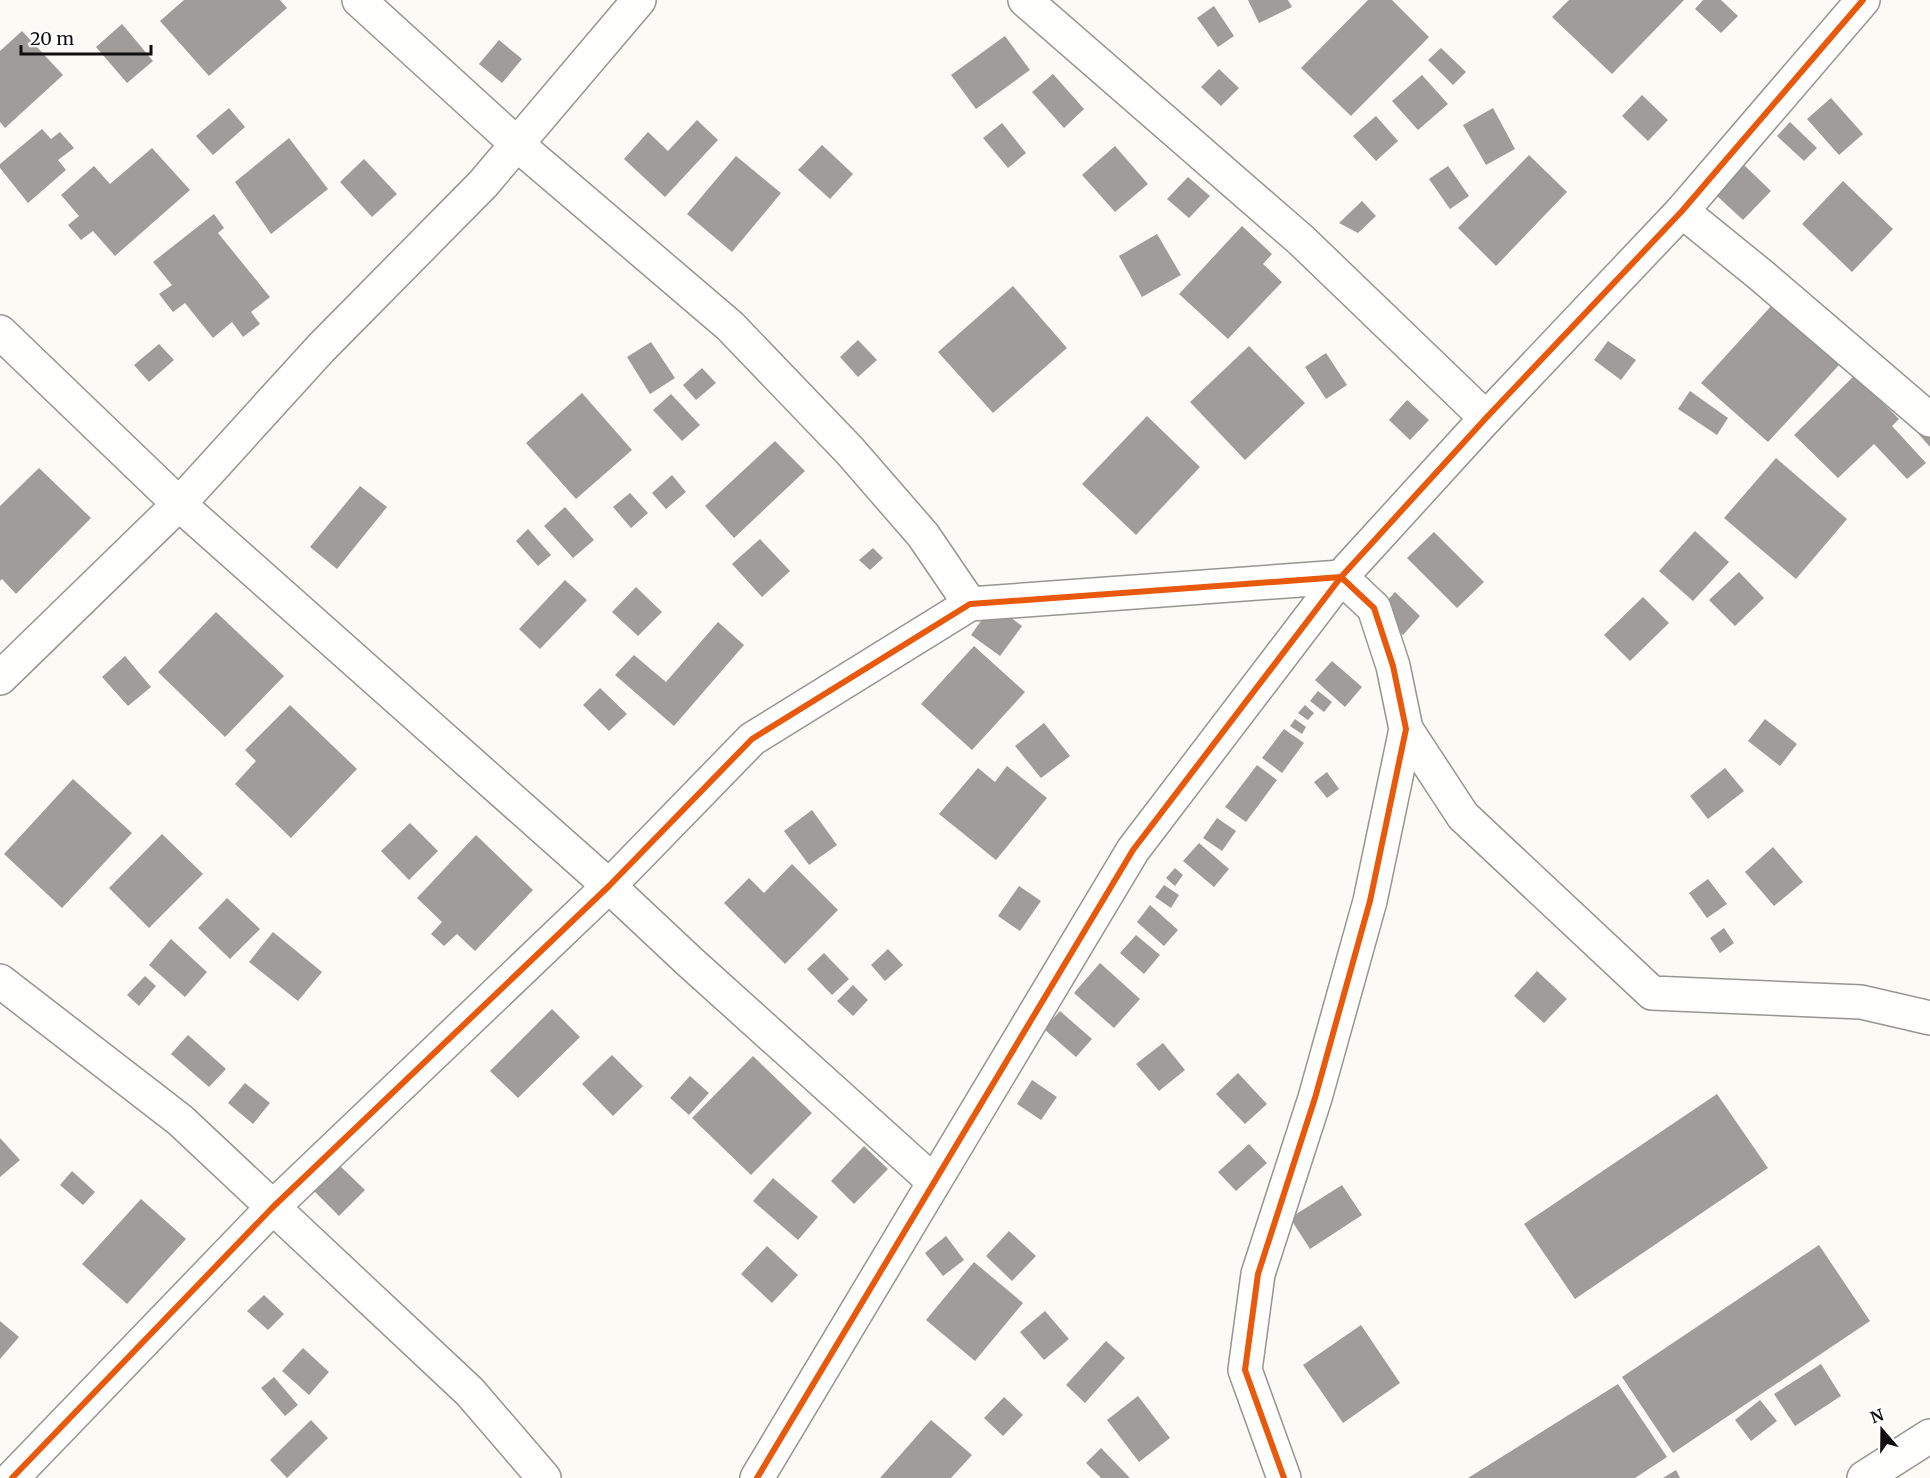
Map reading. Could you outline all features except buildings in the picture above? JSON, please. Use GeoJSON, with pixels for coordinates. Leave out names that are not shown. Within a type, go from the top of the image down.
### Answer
{"type":"FeatureCollection","features":[{"type":"Feature","properties":{"kind":"street"},"geometry":{"type":"LineString","coordinates":[[359,0],[518,145],[730,326],[850,451],[923,536],[970,604]]}},
{"type":"Feature","properties":{"kind":"street"},"geometry":{"type":"LineString","coordinates":[[0,678],[179,504],[321,348],[475,193],[639,0]]}},
{"type":"Feature","properties":{"kind":"street"},"geometry":{"type":"LineString","coordinates":[[1025,0],[1301,240],[1486,418]]}},
{"type":"Feature","properties":{"kind":"street"},"geometry":{"type":"LineString","coordinates":[[757,1478],[1133,850],[1341,577],[1486,418],[1682,211],[1863,0]]}},
{"type":"Feature","properties":{"kind":"street"},"geometry":{"type":"LineString","coordinates":[[1682,211],[1762,276],[1930,420]]}},
{"type":"Feature","properties":{"kind":"street"},"geometry":{"type":"LineString","coordinates":[[0,332],[179,504],[609,886],[933,1181]]}},
{"type":"Feature","properties":{"kind":"street"},"geometry":{"type":"LineString","coordinates":[[12,1478],[273,1207],[609,886],[752,739],[970,604],[1341,577],[1374,608],[1393,666],[1406,729],[1463,816],[1652,993],[1861,1002],[1930,1018]]}},
{"type":"Feature","properties":{"kind":"street"},"geometry":{"type":"LineString","coordinates":[[1284,1478],[1245,1370],[1258,1274],[1315,1098],[1370,901],[1406,729]]}},
{"type":"Feature","properties":{"kind":"street"},"geometry":{"type":"LineString","coordinates":[[0,981],[180,1120],[470,1392],[544,1478]]}},
{"type":"Feature","properties":{"kind":"street"},"geometry":{"type":"LineString","coordinates":[[1864,1478],[1930,1436]]}},
{"type":"Feature","properties":{"kind":"cycle path"},"geometry":{"type":"LineString","coordinates":[[757,1478],[1133,850],[1341,577],[1486,418],[1682,211],[1863,0]]}},
{"type":"Feature","properties":{"kind":"cycle path"},"geometry":{"type":"LineString","coordinates":[[12,1478],[273,1207],[609,886],[752,739],[970,604],[1341,577],[1374,608],[1393,666],[1406,729],[1370,901],[1315,1098],[1258,1274],[1245,1370],[1284,1478]]}}]}
